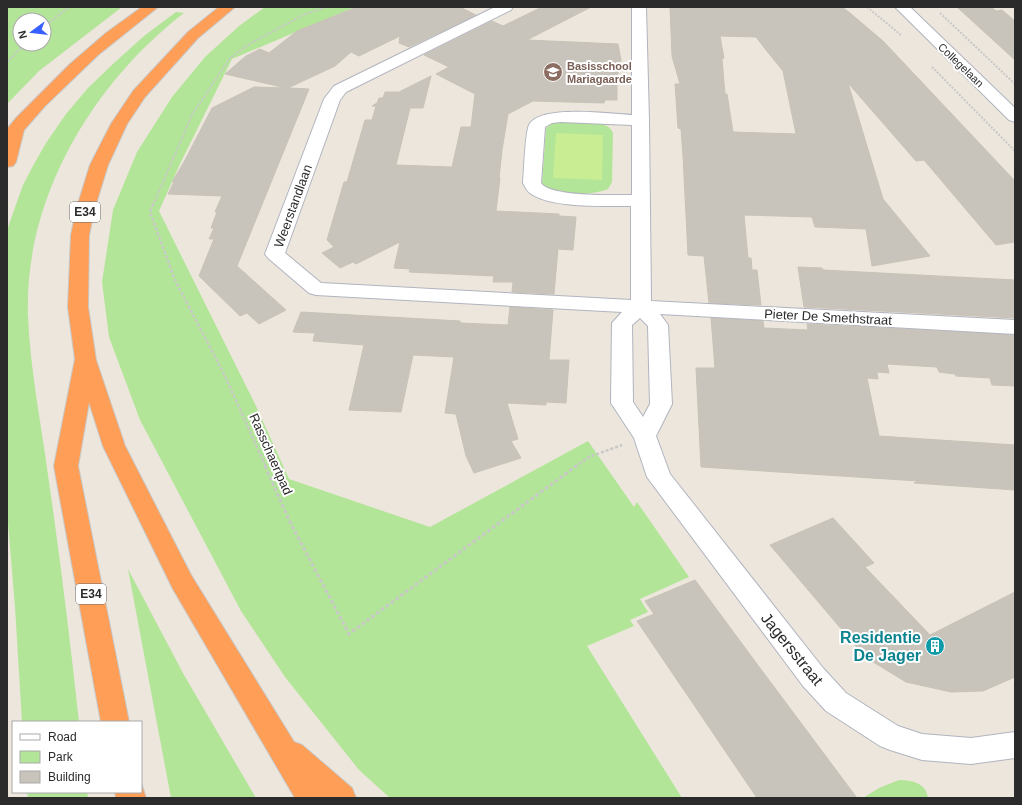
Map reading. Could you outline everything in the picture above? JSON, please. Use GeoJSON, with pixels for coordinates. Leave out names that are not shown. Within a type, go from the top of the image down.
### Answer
{"type":"FeatureCollection","features":[{"type":"Feature","properties":{"kind":"highway"},"geometry":{"type":"LineString","coordinates":[[7,162],[11,134],[37,104],[96,48],[152,7]]}},
{"type":"Feature","properties":{"kind":"highway","name":"E34"},"geometry":{"type":"LineString","coordinates":[[115,721],[66,466],[86,359],[78,307],[80,235],[86,207],[99,165],[119,124],[139,94],[192,35],[228,7]]}},
{"type":"Feature","properties":{"kind":"highway"},"geometry":{"type":"LineString","coordinates":[[86,359],[114,446],[182,582],[311,798]]}},
{"type":"Feature","properties":{"kind":"highway"},"geometry":{"type":"LineString","coordinates":[[276,741],[341,798]]}},
{"type":"Feature","properties":{"kind":"street","name":"Weerstandlaan"},"geometry":{"type":"LineString","coordinates":[[506,7],[340,89],[332,99],[275,254],[316,289],[641,306]]}},
{"type":"Feature","properties":{"kind":"street"},"geometry":{"type":"LineString","coordinates":[[639,7],[641,120],[641,306],[658,325],[661,396],[661,404],[645,436]]}},
{"type":"Feature","properties":{"kind":"street","name":"Collegelaan"},"geometry":{"type":"LineString","coordinates":[[903,9],[1015,117]]}},
{"type":"Feature","properties":{"kind":"street"},"geometry":{"type":"LineString","coordinates":[[640,200],[556,197],[540,192],[532,183],[537,126],[540,122],[561,117],[641,120]]}},
{"type":"Feature","properties":{"kind":"street","name":"Jagersstraat"},"geometry":{"type":"LineString","coordinates":[[641,306],[622,323],[622,403],[645,436],[659,478],[813,677],[836,702],[890,737],[922,747],[971,752],[1015,744]]}},
{"type":"Feature","properties":{"kind":"street","name":"Pieter De Smethstraat"},"geometry":{"type":"LineString","coordinates":[[641,306],[1015,327]]}},
{"type":"Feature","properties":{"kind":"path"},"geometry":{"type":"LineString","coordinates":[[52,21],[69,7]]}},
{"type":"Feature","properties":{"kind":"path","name":"Rasschaertpad"},"geometry":{"type":"LineString","coordinates":[[326,7],[303,15],[246,46],[230,58],[192,115],[156,195],[150,212],[176,280],[224,374],[292,524],[349,634],[589,456],[645,436]]}},
{"type":"Feature","properties":{"kind":"path"},"geometry":{"type":"LineString","coordinates":[[867,7],[903,37]]}},
{"type":"Feature","properties":{"kind":"path"},"geometry":{"type":"LineString","coordinates":[[939,12],[1015,84]]}},
{"type":"Feature","properties":{"kind":"path"},"geometry":{"type":"LineString","coordinates":[[7,62],[17,52]]}},
{"type":"Feature","properties":{"kind":"path"},"geometry":{"type":"LineString","coordinates":[[930,64],[1015,151]]}},
{"type":"Feature","properties":{"kind":"green space"},"geometry":{"type":"Polygon","coordinates":[[[7,7],[122,7],[39,71],[7,104],[7,7]]]}},
{"type":"Feature","properties":{"kind":"green space"},"geometry":{"type":"Polygon","coordinates":[[[265,7],[355,7],[232,59],[179,166],[159,211],[256,406],[289,479],[430,527],[588,441],[634,507],[637,502],[689,577],[640,599],[648,612],[630,620],[634,626],[587,646],[682,798],[390,798],[359,770],[285,677],[241,611],[140,420],[109,337],[102,282],[113,210],[137,152],[172,97],[205,57],[239,26],[265,7]]]}},
{"type":"Feature","properties":{"kind":"green space"},"geometry":{"type":"Polygon","coordinates":[[[176,12],[184,13],[151,41],[121,73],[94,108],[70,146],[52,186],[38,228],[30,271],[28,315],[33,375],[61,567],[79,721],[22,721],[7,511],[7,230],[23,185],[46,143],[66,114],[88,88],[144,36],[176,12]]]}},
{"type":"Feature","properties":{"kind":"green space"},"geometry":{"type":"Polygon","coordinates":[[[555,122],[596,122],[610,128],[613,133],[612,182],[608,189],[593,193],[574,194],[556,191],[542,184],[546,129],[555,122]]]}},
{"type":"Feature","properties":{"kind":"green space"},"geometry":{"type":"Polygon","coordinates":[[[556,133],[603,135],[602,180],[553,178],[556,133]]]}},
{"type":"Feature","properties":{"kind":"green space"},"geometry":{"type":"Polygon","coordinates":[[[128,569],[184,675],[256,798],[171,798],[128,569]]]}},
{"type":"Feature","properties":{"kind":"green space"},"geometry":{"type":"Polygon","coordinates":[[[899,780],[918,783],[927,793],[928,798],[863,798],[879,788],[899,780]]]}},
{"type":"Feature","properties":{"kind":"green space"},"geometry":{"type":"Polygon","coordinates":[[[27,793],[87,793],[88,798],[28,798],[27,793]]]}},
{"type":"Feature","properties":{"kind":"building"},"geometry":{"type":"Polygon","coordinates":[[[357,7],[460,7],[476,15],[409,47],[399,43],[400,36],[359,56],[351,52],[335,66],[288,88],[309,89],[237,266],[286,310],[259,324],[247,313],[240,316],[199,276],[214,239],[209,239],[214,228],[211,228],[217,212],[215,212],[222,196],[168,194],[174,182],[172,182],[212,108],[254,87],[286,88],[225,74],[246,56],[260,49],[269,53],[297,31],[357,7]]]}},
{"type":"Feature","properties":{"kind":"building"},"geometry":{"type":"Polygon","coordinates":[[[542,7],[591,7],[527,40],[618,44],[621,60],[617,78],[617,100],[605,100],[604,103],[533,101],[508,114],[502,150],[496,211],[559,214],[559,216],[576,217],[573,250],[558,249],[554,294],[512,292],[513,282],[493,282],[494,276],[409,272],[410,269],[394,268],[400,242],[356,264],[353,262],[340,268],[322,253],[334,247],[327,240],[344,182],[347,182],[365,120],[372,120],[376,106],[372,106],[377,103],[379,98],[383,98],[385,92],[399,92],[431,76],[423,108],[410,108],[396,165],[452,167],[461,127],[471,127],[475,94],[436,74],[449,67],[424,55],[492,21],[503,26],[542,7]]]}},
{"type":"Feature","properties":{"kind":"building"},"geometry":{"type":"Polygon","coordinates":[[[670,7],[842,7],[883,41],[1015,181],[1015,242],[996,245],[924,160],[916,161],[848,83],[883,199],[930,256],[872,266],[866,229],[815,227],[812,217],[744,215],[748,258],[751,258],[752,270],[757,270],[761,305],[709,303],[704,256],[688,255],[681,129],[678,128],[675,84],[680,84],[672,56],[670,7]],[[720,36],[724,58],[722,59],[725,94],[727,94],[733,132],[796,134],[783,71],[756,37],[720,36]]]}},
{"type":"Feature","properties":{"kind":"building"},"geometry":{"type":"Polygon","coordinates":[[[957,7],[991,7],[996,11],[1002,10],[1015,21],[1015,60],[957,7]]]}},
{"type":"Feature","properties":{"kind":"building"},"geometry":{"type":"Polygon","coordinates":[[[798,267],[822,268],[823,270],[1015,280],[1015,318],[804,307],[798,267]]]}},
{"type":"Feature","properties":{"kind":"building"},"geometry":{"type":"Polygon","coordinates":[[[510,307],[553,310],[549,360],[569,360],[566,403],[546,402],[546,405],[507,403],[518,439],[511,441],[521,458],[474,473],[466,456],[456,414],[445,413],[454,357],[413,355],[401,412],[349,410],[364,345],[313,341],[315,333],[293,332],[301,312],[508,325],[510,307]]]}},
{"type":"Feature","properties":{"kind":"building"},"geometry":{"type":"Polygon","coordinates":[[[711,318],[763,321],[764,328],[808,330],[807,324],[1015,335],[1015,386],[992,385],[990,378],[956,376],[955,374],[939,372],[937,367],[887,364],[889,373],[877,372],[878,379],[867,378],[879,436],[1015,445],[1015,490],[914,483],[918,481],[701,467],[696,368],[715,368],[711,318]]]}},
{"type":"Feature","properties":{"kind":"building","name":"Residentie De Jager"},"geometry":{"type":"Polygon","coordinates":[[[833,518],[874,563],[865,567],[930,635],[1015,592],[1015,677],[983,691],[951,692],[906,682],[865,657],[770,545],[833,518]]]}},
{"type":"Feature","properties":{"kind":"building"},"geometry":{"type":"Polygon","coordinates":[[[695,580],[857,798],[757,798],[637,621],[654,614],[645,601],[695,580]]]}},
{"type":"Feature","properties":{"kind":"place","name":"Basisschool Mariagaarde"},"geometry":{"type":"Point","coordinates":[553,72]}},
{"type":"Feature","properties":{"kind":"place","name":"Residentie De Jager"},"geometry":{"type":"Point","coordinates":[935,646]}}]}
